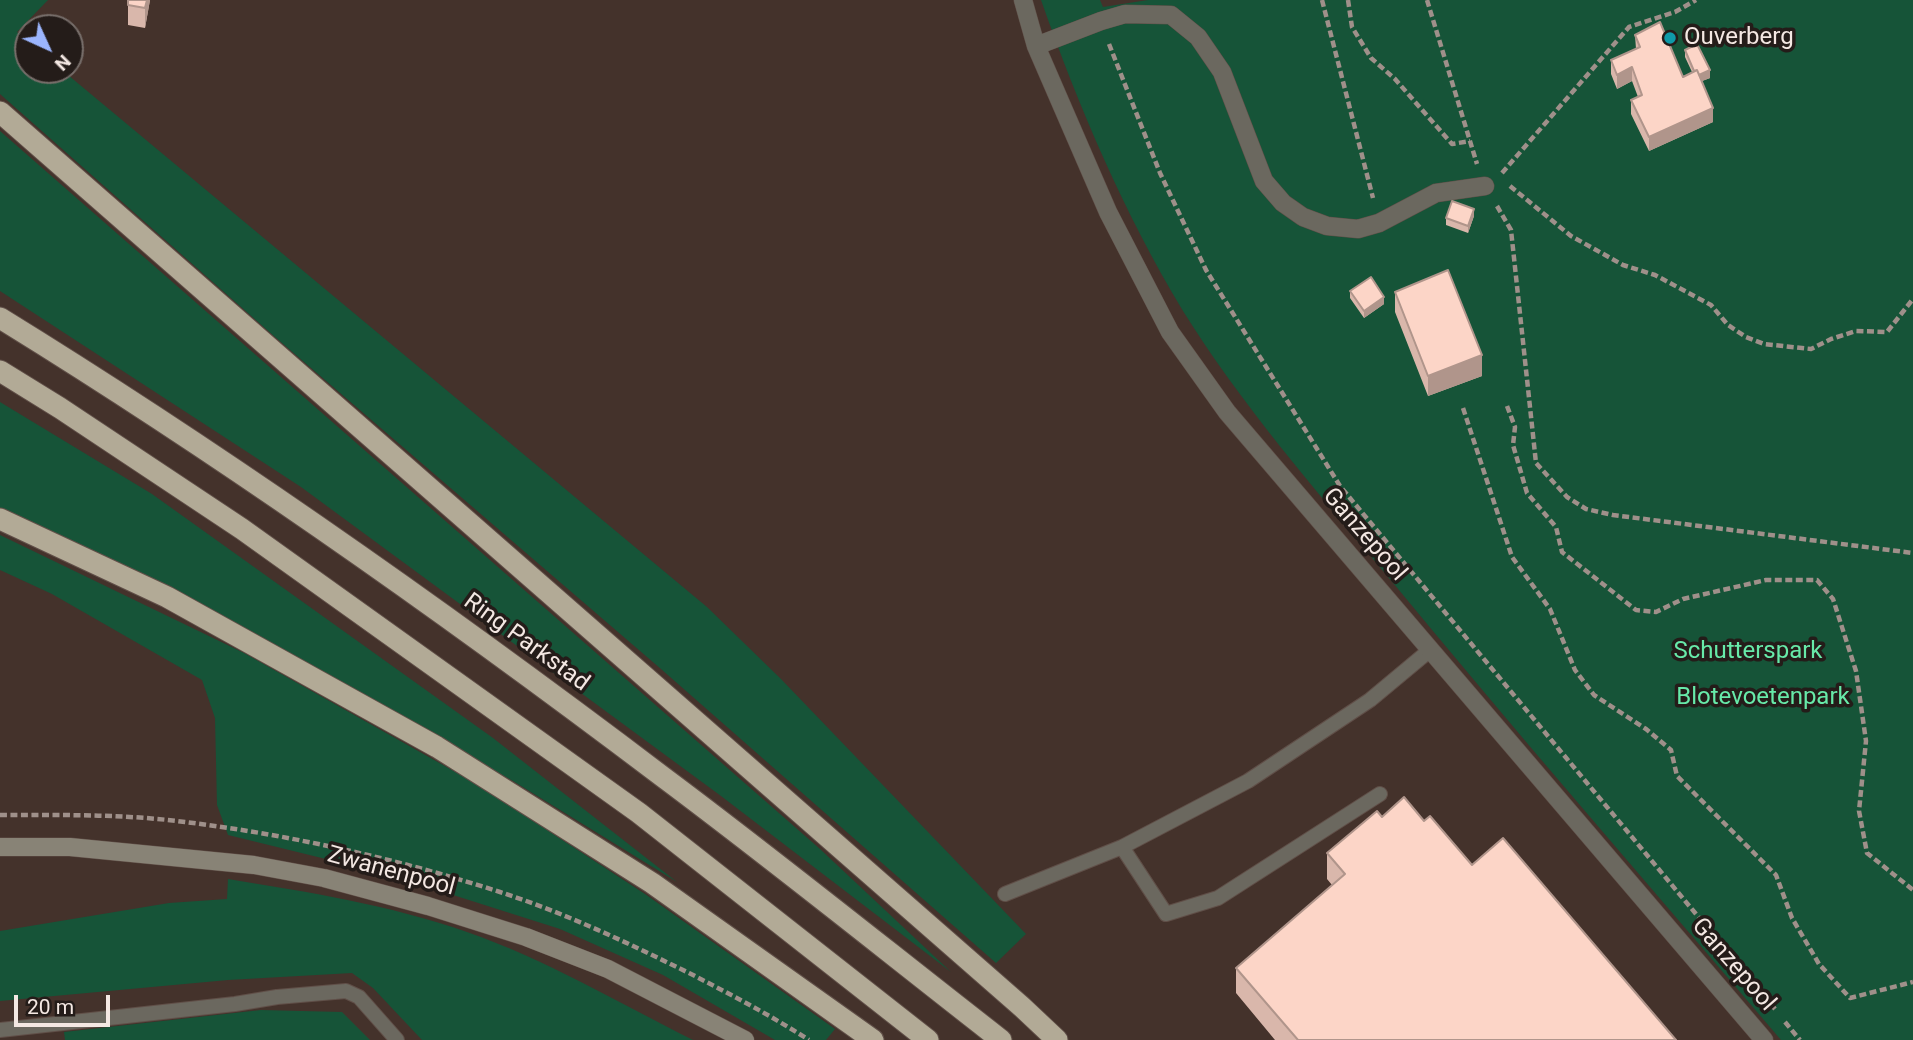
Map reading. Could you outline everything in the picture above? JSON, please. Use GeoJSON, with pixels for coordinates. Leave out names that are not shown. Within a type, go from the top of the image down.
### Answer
{"type":"FeatureCollection","features":[{"type":"Feature","properties":{"kind":"highway"},"geometry":{"type":"LineString","coordinates":[[0,112],[1057,1040]]}},
{"type":"Feature","properties":{"kind":"highway","name":"Ring Parkstad"},"geometry":{"type":"LineString","coordinates":[[0,318],[88,372],[387,574],[664,777],[1001,1040]]}},
{"type":"Feature","properties":{"kind":"highway"},"geometry":{"type":"LineString","coordinates":[[0,371],[242,529],[639,813],[928,1040]]}},
{"type":"Feature","properties":{"kind":"highway"},"geometry":{"type":"LineString","coordinates":[[0,519],[167,597],[437,747],[652,883],[873,1040]]}},
{"type":"Feature","properties":{"kind":"street","name":"Ganzepool"},"geometry":{"type":"LineString","coordinates":[[1024,0],[1036,46],[1108,212],[1170,332],[1227,412],[1764,1040]]}},
{"type":"Feature","properties":{"kind":"street"},"geometry":{"type":"LineString","coordinates":[[1036,46],[1144,8],[1171,15],[1198,37],[1222,72],[1265,181],[1283,203],[1303,217],[1327,226],[1358,229],[1379,223],[1436,193],[1491,181]]}},
{"type":"Feature","properties":{"kind":"street","name":"Zwanenpool"},"geometry":{"type":"LineString","coordinates":[[0,847],[83,848],[254,866],[324,878],[428,906],[538,941],[608,969],[745,1040]]}},
{"type":"Feature","properties":{"kind":"lane"},"geometry":{"type":"LineString","coordinates":[[1004,894],[1122,847],[1248,781],[1370,700],[1430,650]]}},
{"type":"Feature","properties":{"kind":"lane"},"geometry":{"type":"LineString","coordinates":[[1122,847],[1166,914],[1218,898],[1380,794]]}},
{"type":"Feature","properties":{"kind":"lane"},"geometry":{"type":"LineString","coordinates":[[0,1030],[346,991],[359,997],[397,1040]]}},
{"type":"Feature","properties":{"kind":"path"},"geometry":{"type":"LineString","coordinates":[[1322,0],[1379,223]]}},
{"type":"Feature","properties":{"kind":"path"},"geometry":{"type":"LineString","coordinates":[[1348,0],[1352,27],[1371,58],[1395,79],[1452,144],[1470,141],[1427,0]]}},
{"type":"Feature","properties":{"kind":"path"},"geometry":{"type":"LineString","coordinates":[[1696,0],[1675,12],[1629,27],[1491,181],[1511,230],[1518,274],[1536,463],[1567,497],[1586,509],[1913,553]]}},
{"type":"Feature","properties":{"kind":"path","name":"Ganzepool"},"geometry":{"type":"LineString","coordinates":[[1101,21],[1120,76],[1160,173],[1206,270],[1340,486],[1800,1040]]}},
{"type":"Feature","properties":{"kind":"path"},"geometry":{"type":"LineString","coordinates":[[1508,185],[1571,236],[1623,265],[1655,275],[1710,305],[1728,325],[1746,337],[1764,344],[1811,349],[1856,331],[1886,332],[1913,299]]}},
{"type":"Feature","properties":{"kind":"path"},"geometry":{"type":"LineString","coordinates":[[1507,406],[1515,427],[1515,453],[1527,493],[1556,527],[1562,552],[1636,610],[1657,612],[1683,599],[1766,580],[1817,580],[1833,599],[1856,671],[1866,741],[1859,811],[1867,853],[1913,890]]}},
{"type":"Feature","properties":{"kind":"path"},"geometry":{"type":"LineString","coordinates":[[1463,408],[1512,557],[1550,609],[1575,670],[1594,695],[1646,729],[1671,750],[1677,776],[1776,875],[1792,918],[1819,964],[1850,998],[1913,982]]}},
{"type":"Feature","properties":{"kind":"green space"},"geometry":{"type":"Polygon","coordinates":[[[0,0],[48,0],[34,14],[14,14],[14,84],[79,84],[707,607],[781,679],[1026,934],[996,963],[661,669],[275,337],[0,94],[0,0]]]}},
{"type":"Feature","properties":{"kind":"green space"},"geometry":{"type":"Polygon","coordinates":[[[1041,0],[1100,0],[1103,7],[1148,0],[1913,0],[1913,1040],[1781,1040],[1482,690],[1279,445],[1229,379],[1183,311],[1141,236],[1104,159],[1041,0]]]}},
{"type":"Feature","properties":{"kind":"green space"},"geometry":{"type":"Polygon","coordinates":[[[0,131],[820,849],[951,972],[721,796],[301,487],[0,291],[0,131]]]}},
{"type":"Feature","properties":{"kind":"green space"},"geometry":{"type":"Polygon","coordinates":[[[0,402],[152,494],[493,738],[677,882],[513,781],[241,631],[0,510],[0,402]]]}},
{"type":"Feature","properties":{"kind":"green space"},"geometry":{"type":"Polygon","coordinates":[[[0,535],[244,653],[475,783],[645,894],[835,1029],[826,1040],[775,1040],[663,975],[560,929],[387,874],[228,835],[217,805],[215,718],[202,680],[52,594],[0,570],[0,535]]]}},
{"type":"Feature","properties":{"kind":"green space"},"geometry":{"type":"Polygon","coordinates":[[[228,879],[379,907],[467,932],[553,968],[693,1040],[422,1040],[373,988],[352,973],[228,980],[0,1001],[0,931],[169,903],[227,899],[228,879]]]}},
{"type":"Feature","properties":{"kind":"green space"},"geometry":{"type":"Polygon","coordinates":[[[261,1010],[342,1012],[370,1040],[65,1040],[64,1032],[261,1010]]]}},
{"type":"Feature","properties":{"kind":"building"},"geometry":{"type":"Polygon","coordinates":[[[128,0],[147,0],[145,8],[128,5],[128,0]]]}},
{"type":"Feature","properties":{"kind":"building"},"geometry":{"type":"Polygon","coordinates":[[[1660,22],[1683,77],[1697,70],[1713,108],[1649,137],[1631,100],[1642,95],[1632,67],[1617,75],[1611,60],[1640,47],[1635,35],[1660,22]]]}},
{"type":"Feature","properties":{"kind":"building"},"geometry":{"type":"Polygon","coordinates":[[[1697,44],[1710,70],[1699,75],[1697,70],[1694,71],[1685,50],[1697,44]]]}},
{"type":"Feature","properties":{"kind":"building"},"geometry":{"type":"Polygon","coordinates":[[[1452,201],[1474,209],[1468,226],[1446,218],[1452,201]]]}},
{"type":"Feature","properties":{"kind":"building"},"geometry":{"type":"Polygon","coordinates":[[[1448,270],[1482,355],[1428,376],[1395,292],[1448,270]]]}},
{"type":"Feature","properties":{"kind":"building"},"geometry":{"type":"Polygon","coordinates":[[[1371,277],[1384,297],[1364,311],[1350,291],[1371,277]]]}},
{"type":"Feature","properties":{"kind":"building"},"geometry":{"type":"Polygon","coordinates":[[[1404,797],[1424,821],[1430,816],[1472,865],[1503,838],[1676,1040],[1298,1040],[1236,968],[1345,874],[1327,853],[1377,811],[1382,817],[1404,797]]]}},
{"type":"Feature","properties":{"kind":"place","name":"Ouverberg"},"geometry":{"type":"Point","coordinates":[1670,38]}},
{"type":"Feature","properties":{"kind":"park label","name":"Schutterspark"},"geometry":{"type":"Point","coordinates":[1748,652]}},
{"type":"Feature","properties":{"kind":"park label","name":"Blotevoetenpark"},"geometry":{"type":"Point","coordinates":[1763,698]}}]}
